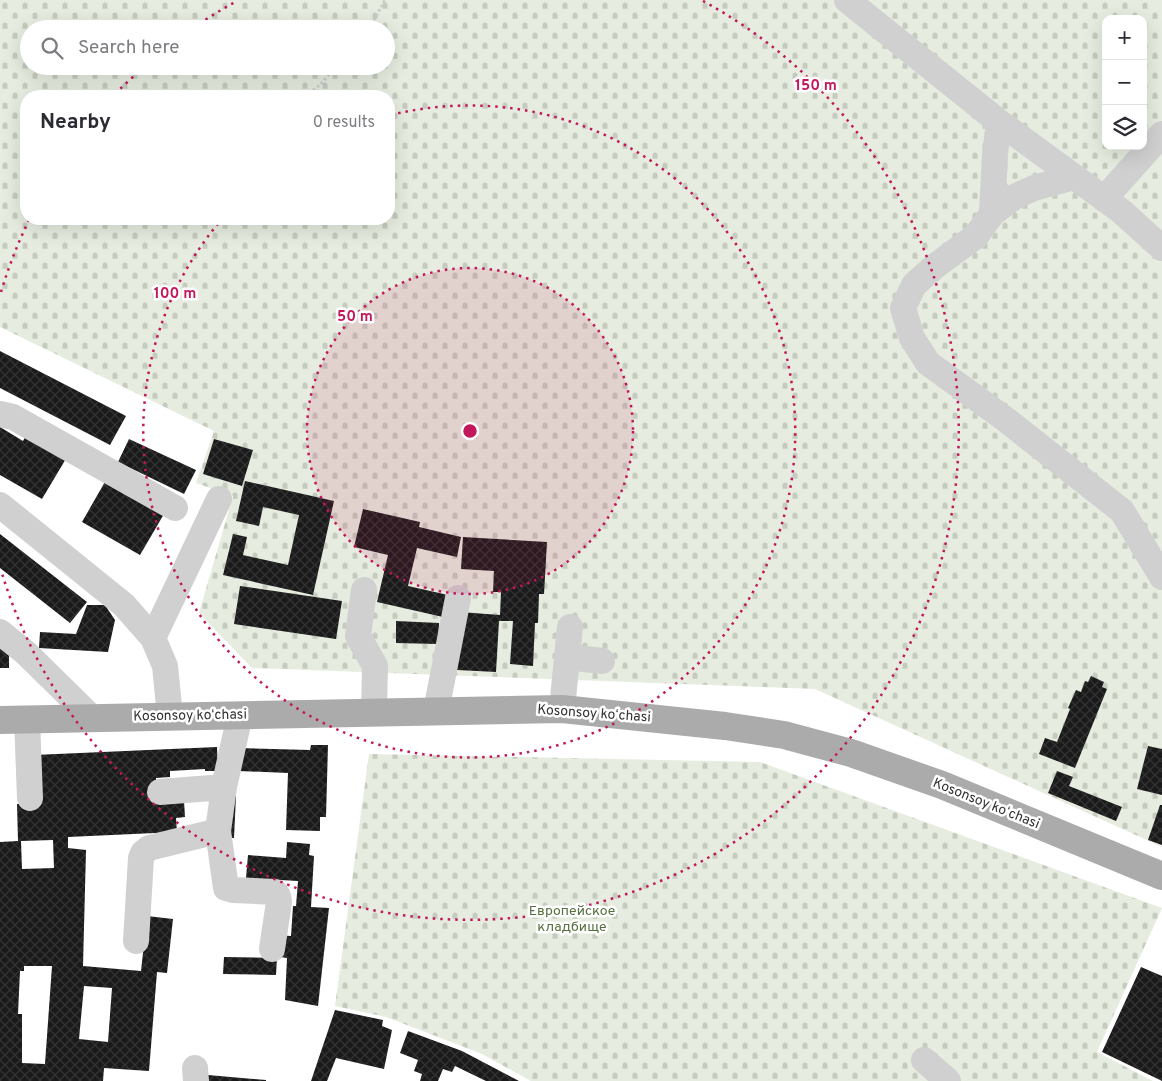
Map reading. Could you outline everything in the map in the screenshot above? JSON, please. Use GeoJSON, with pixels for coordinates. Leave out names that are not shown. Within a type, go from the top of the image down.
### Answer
{"type":"FeatureCollection","features":[{"type":"Feature","properties":{"kind":"main road","name":"Kosonsoy koʻchasi"},"geometry":{"type":"LineString","coordinates":[[13,720],[562,709],[724,726],[784,735],[852,753],[942,785],[1162,876]]}},
{"type":"Feature","properties":{"kind":"lane"},"geometry":{"type":"LineString","coordinates":[[847,0],[999,122],[1121,212],[1162,248]]}},
{"type":"Feature","properties":{"kind":"lane"},"geometry":{"type":"LineString","coordinates":[[992,214],[995,154],[999,122]]}},
{"type":"Feature","properties":{"kind":"lane"},"geometry":{"type":"LineString","coordinates":[[1104,199],[1161,138]]}},
{"type":"Feature","properties":{"kind":"lane"},"geometry":{"type":"LineString","coordinates":[[1074,177],[1034,188],[1014,197],[992,214],[976,236],[934,267],[914,285],[903,308],[912,338],[928,363],[1005,419],[1122,511],[1162,577]]}},
{"type":"Feature","properties":{"kind":"lane"},"geometry":{"type":"LineString","coordinates":[[0,414],[13,417],[175,508]]}},
{"type":"Feature","properties":{"kind":"lane"},"geometry":{"type":"LineString","coordinates":[[153,638],[219,499]]}},
{"type":"Feature","properties":{"kind":"lane"},"geometry":{"type":"LineString","coordinates":[[0,505],[124,605],[153,638],[165,666],[170,716]]}},
{"type":"Feature","properties":{"kind":"lane"},"geometry":{"type":"LineString","coordinates":[[364,590],[358,636],[375,666],[374,712]]}},
{"type":"Feature","properties":{"kind":"lane"},"geometry":{"type":"LineString","coordinates":[[436,711],[458,598]]}},
{"type":"Feature","properties":{"kind":"lane"},"geometry":{"type":"LineString","coordinates":[[562,709],[570,627]]}},
{"type":"Feature","properties":{"kind":"lane"},"geometry":{"type":"LineString","coordinates":[[0,632],[26,653],[92,718]]}},
{"type":"Feature","properties":{"kind":"lane"},"geometry":{"type":"LineString","coordinates":[[567,657],[602,661]]}},
{"type":"Feature","properties":{"kind":"lane"},"geometry":{"type":"LineString","coordinates":[[240,715],[224,787],[218,831],[226,888],[275,892],[278,896],[279,902],[272,950]]}},
{"type":"Feature","properties":{"kind":"lane"},"geometry":{"type":"LineString","coordinates":[[13,720],[30,798]]}},
{"type":"Feature","properties":{"kind":"lane"},"geometry":{"type":"LineString","coordinates":[[160,792],[224,787]]}},
{"type":"Feature","properties":{"kind":"lane"},"geometry":{"type":"LineString","coordinates":[[136,941],[141,858],[143,853],[149,848],[218,831]]}},
{"type":"Feature","properties":{"kind":"lane"},"geometry":{"type":"LineString","coordinates":[[924,1060],[948,1081]]}},
{"type":"Feature","properties":{"kind":"path"},"geometry":{"type":"LineString","coordinates":[[374,20],[385,0]]}},
{"type":"Feature","properties":{"kind":"path"},"geometry":{"type":"LineString","coordinates":[[313,90],[328,75]]}},
{"type":"Feature","properties":{"kind":"green space"},"geometry":{"type":"Polygon","coordinates":[[[0,0],[1162,0],[1162,847],[815,689],[252,668],[199,613],[233,496],[196,483],[214,431],[0,327],[0,0]]]}},
{"type":"Feature","properties":{"kind":"green space","name":"Европейское кладбище"},"geometry":{"type":"Polygon","coordinates":[[[369,754],[760,762],[1162,908],[1097,1052],[1153,1081],[531,1081],[482,1054],[386,1017],[335,1006],[369,754]]]}},
{"type":"Feature","properties":{"kind":"building"},"geometry":{"type":"Polygon","coordinates":[[[0,351],[126,416],[110,445],[0,388],[0,351]]]}},
{"type":"Feature","properties":{"kind":"building"},"geometry":{"type":"Polygon","coordinates":[[[0,427],[23,441],[27,434],[67,457],[42,499],[0,475],[0,427]]]}},
{"type":"Feature","properties":{"kind":"building"},"geometry":{"type":"Polygon","coordinates":[[[129,439],[196,470],[184,494],[118,462],[129,439]]]}},
{"type":"Feature","properties":{"kind":"building"},"geometry":{"type":"Polygon","coordinates":[[[214,439],[253,450],[242,486],[203,474],[214,439]]]}},
{"type":"Feature","properties":{"kind":"building"},"geometry":{"type":"Polygon","coordinates":[[[106,480],[164,514],[140,555],[82,522],[106,480]]]}},
{"type":"Feature","properties":{"kind":"building"},"geometry":{"type":"Polygon","coordinates":[[[245,481],[334,501],[313,595],[223,575],[233,534],[247,537],[243,555],[288,565],[299,515],[263,507],[259,526],[236,521],[245,481]]]}},
{"type":"Feature","properties":{"kind":"building"},"geometry":{"type":"Polygon","coordinates":[[[363,509],[420,522],[419,527],[461,537],[457,557],[417,548],[408,586],[448,595],[443,617],[377,602],[388,555],[354,547],[363,509]]]}},
{"type":"Feature","properties":{"kind":"building"},"geometry":{"type":"Polygon","coordinates":[[[0,534],[87,602],[70,623],[0,568],[0,534]]]}},
{"type":"Feature","properties":{"kind":"building"},"geometry":{"type":"Polygon","coordinates":[[[463,537],[547,542],[544,594],[539,594],[538,623],[535,623],[533,666],[510,664],[513,621],[499,621],[496,672],[457,670],[460,612],[500,615],[501,592],[493,592],[494,571],[461,569],[463,537]]]}},
{"type":"Feature","properties":{"kind":"building"},"geometry":{"type":"Polygon","coordinates":[[[240,586],[342,601],[336,639],[234,624],[240,586]]]}},
{"type":"Feature","properties":{"kind":"building"},"geometry":{"type":"Polygon","coordinates":[[[87,605],[105,605],[115,620],[108,652],[39,648],[40,632],[76,634],[87,605]]]}},
{"type":"Feature","properties":{"kind":"building"},"geometry":{"type":"Polygon","coordinates":[[[396,621],[439,623],[438,644],[396,643],[396,621]]]}},
{"type":"Feature","properties":{"kind":"building"},"geometry":{"type":"Polygon","coordinates":[[[0,644],[9,644],[9,668],[0,668],[0,644]]]}},
{"type":"Feature","properties":{"kind":"building"},"geometry":{"type":"Polygon","coordinates":[[[1091,676],[1104,682],[1102,687],[1107,689],[1075,768],[1039,754],[1045,738],[1057,742],[1076,690],[1081,692],[1085,681],[1088,682],[1091,676]]]}},
{"type":"Feature","properties":{"kind":"building"},"geometry":{"type":"Polygon","coordinates":[[[311,745],[328,745],[326,817],[320,817],[320,831],[286,830],[288,773],[239,771],[240,748],[310,750],[311,745]]]}},
{"type":"Feature","properties":{"kind":"building"},"geometry":{"type":"Polygon","coordinates":[[[1148,746],[1162,749],[1162,795],[1137,789],[1148,746]]]}},
{"type":"Feature","properties":{"kind":"building"},"geometry":{"type":"Polygon","coordinates":[[[217,747],[218,771],[205,771],[205,769],[170,771],[170,777],[156,778],[157,802],[184,801],[185,817],[176,818],[177,832],[68,837],[68,848],[86,850],[83,966],[141,971],[147,916],[173,919],[167,973],[157,972],[149,1071],[104,1068],[103,1081],[0,1081],[0,842],[18,841],[17,804],[36,804],[34,755],[217,747]],[[53,840],[21,841],[22,869],[54,868],[53,840]],[[24,966],[24,971],[20,971],[18,1014],[22,1014],[22,1063],[45,1064],[52,966],[24,966]],[[84,986],[79,1039],[108,1042],[112,988],[84,986]]]}},
{"type":"Feature","properties":{"kind":"building"},"geometry":{"type":"Polygon","coordinates":[[[1057,771],[1073,777],[1069,786],[1122,807],[1116,821],[1048,793],[1057,771]]]}},
{"type":"Feature","properties":{"kind":"building"},"geometry":{"type":"Polygon","coordinates":[[[225,795],[236,796],[234,838],[222,838],[225,795]]]}},
{"type":"Feature","properties":{"kind":"building"},"geometry":{"type":"Polygon","coordinates":[[[1160,805],[1162,805],[1162,845],[1148,840],[1160,805]]]}},
{"type":"Feature","properties":{"kind":"building"},"geometry":{"type":"Polygon","coordinates":[[[287,842],[310,844],[309,855],[314,856],[311,907],[329,908],[318,1006],[285,1000],[287,958],[274,956],[275,935],[291,936],[293,906],[296,906],[298,881],[246,878],[248,855],[286,858],[287,842]]]}},
{"type":"Feature","properties":{"kind":"building"},"geometry":{"type":"Polygon","coordinates":[[[224,957],[277,958],[276,975],[223,974],[224,957]]]}},
{"type":"Feature","properties":{"kind":"building"},"geometry":{"type":"Polygon","coordinates":[[[1141,967],[1162,976],[1162,1081],[1102,1052],[1141,967]]]}},
{"type":"Feature","properties":{"kind":"building"},"geometry":{"type":"Polygon","coordinates":[[[335,1010],[383,1020],[382,1026],[392,1030],[384,1069],[336,1058],[327,1081],[311,1081],[335,1010]]]}},
{"type":"Feature","properties":{"kind":"building"},"geometry":{"type":"Polygon","coordinates":[[[408,1031],[462,1051],[519,1081],[486,1081],[455,1066],[452,1072],[443,1069],[438,1081],[420,1081],[422,1074],[414,1071],[418,1060],[400,1053],[408,1031]]]}},
{"type":"Feature","properties":{"kind":"building"},"geometry":{"type":"Polygon","coordinates":[[[208,1075],[266,1080],[266,1081],[208,1081],[208,1075]]]}}]}
